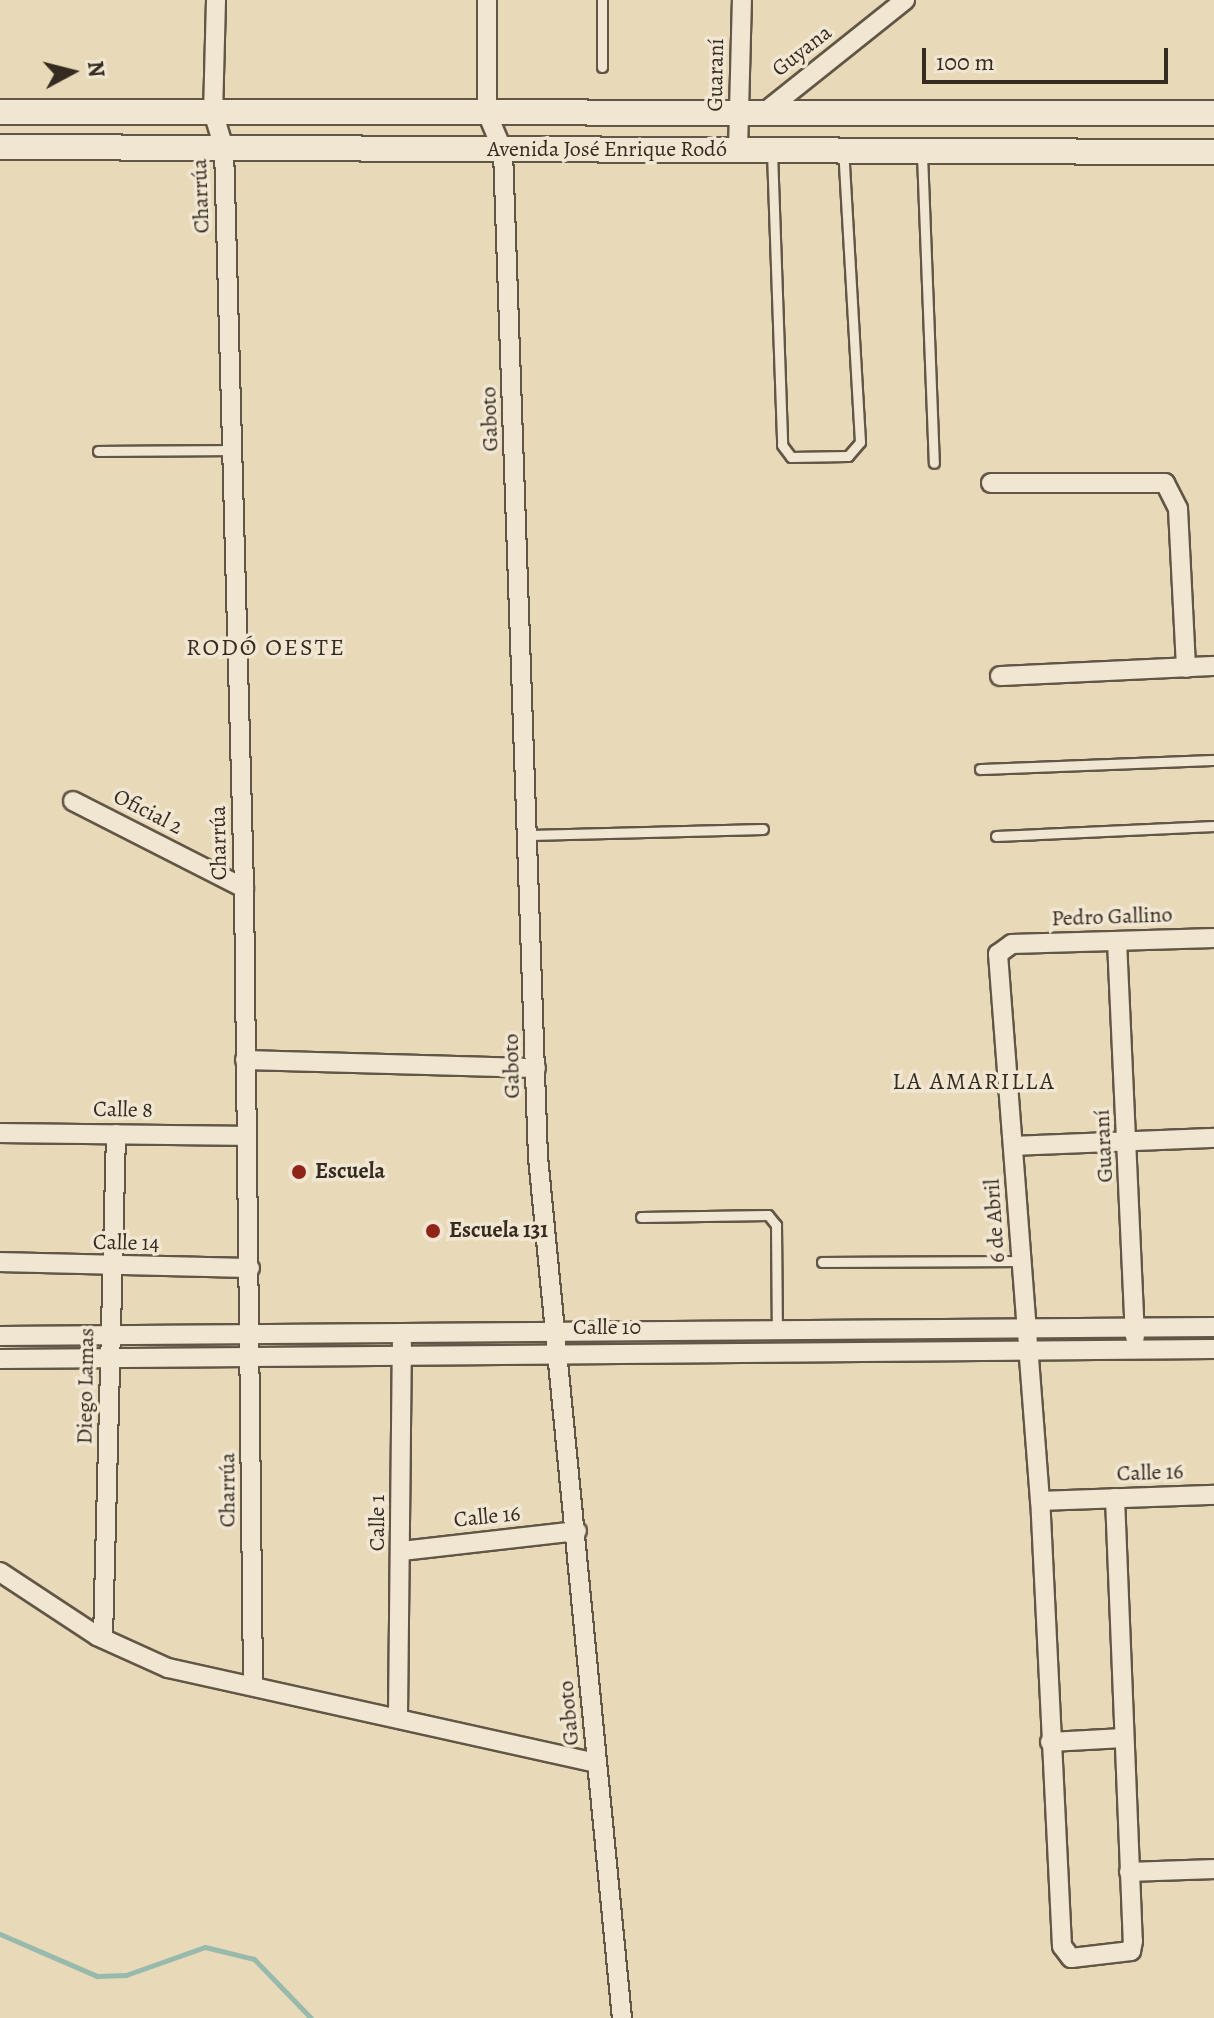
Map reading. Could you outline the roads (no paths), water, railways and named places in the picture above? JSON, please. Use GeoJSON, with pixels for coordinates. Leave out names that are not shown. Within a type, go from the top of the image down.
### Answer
{"type":"FeatureCollection","features":[{"type":"Feature","properties":{"kind":"street","name":"Charrúa"},"geometry":{"type":"LineString","coordinates":[[216,0],[213,112],[224,148],[244,888],[253,1686]]}},
{"type":"Feature","properties":{"kind":"street"},"geometry":{"type":"LineString","coordinates":[[487,0],[487,113]]}},
{"type":"Feature","properties":{"kind":"street","name":"Guaraní"},"geometry":{"type":"LineString","coordinates":[[738,150],[742,0]]}},
{"type":"Feature","properties":{"kind":"street","name":"Guyana"},"geometry":{"type":"LineString","coordinates":[[766,111],[905,0]]}},
{"type":"Feature","properties":{"kind":"street","name":"Avenida José Enrique Rodó"},"geometry":{"type":"LineString","coordinates":[[0,112],[740,110],[1214,113]]}},
{"type":"Feature","properties":{"kind":"street","name":"Gaboto"},"geometry":{"type":"LineString","coordinates":[[487,113],[503,151],[530,835],[538,1157],[562,1352],[622,2018]]}},
{"type":"Feature","properties":{"kind":"street","name":"Avenida José Enrique Rodó"},"geometry":{"type":"LineString","coordinates":[[0,147],[1214,152]]}},
{"type":"Feature","properties":{"kind":"street"},"geometry":{"type":"LineString","coordinates":[[991,483],[1165,483],[1178,509],[1186,668]]}},
{"type":"Feature","properties":{"kind":"street"},"geometry":{"type":"LineString","coordinates":[[1000,676],[1214,666]]}},
{"type":"Feature","properties":{"kind":"street","name":"Oficial 2"},"geometry":{"type":"LineString","coordinates":[[73,801],[244,888]]}},
{"type":"Feature","properties":{"kind":"street","name":"Pedro Gallino"},"geometry":{"type":"LineString","coordinates":[[1012,944],[1214,938]]}},
{"type":"Feature","properties":{"kind":"street","name":"Guaraní"},"geometry":{"type":"LineString","coordinates":[[1117,941],[1136,1350]]}},
{"type":"Feature","properties":{"kind":"street","name":"6 de Abril"},"geometry":{"type":"LineString","coordinates":[[1012,944],[998,954],[998,977],[1014,1146],[1040,1501],[1050,1742],[1064,1957],[1131,1951],[1129,1872]]}},
{"type":"Feature","properties":{"kind":"street"},"geometry":{"type":"LineString","coordinates":[[245,1060],[536,1068]]}},
{"type":"Feature","properties":{"kind":"street","name":"Calle 8"},"geometry":{"type":"LineString","coordinates":[[0,1133],[246,1136]]}},
{"type":"Feature","properties":{"kind":"street","name":"Diego Lamas"},"geometry":{"type":"LineString","coordinates":[[103,1638],[116,1134]]}},
{"type":"Feature","properties":{"kind":"street"},"geometry":{"type":"LineString","coordinates":[[1014,1146],[1214,1138]]}},
{"type":"Feature","properties":{"kind":"street","name":"Calle 14"},"geometry":{"type":"LineString","coordinates":[[0,1262],[113,1268],[250,1268]]}},
{"type":"Feature","properties":{"kind":"street","name":"Calle 10"},"geometry":{"type":"LineString","coordinates":[[0,1336],[558,1329],[1027,1331],[1214,1327]]}},
{"type":"Feature","properties":{"kind":"street","name":"Calle 1"},"geometry":{"type":"LineString","coordinates":[[398,1715],[402,1332]]}},
{"type":"Feature","properties":{"kind":"street","name":"Calle 10"},"geometry":{"type":"LineString","coordinates":[[0,1359],[1214,1349]]}},
{"type":"Feature","properties":{"kind":"street","name":"Calle 16"},"geometry":{"type":"LineString","coordinates":[[1040,1501],[1214,1495]]}},
{"type":"Feature","properties":{"kind":"street"},"geometry":{"type":"LineString","coordinates":[[1115,1498],[1129,1872],[1214,1869]]}},
{"type":"Feature","properties":{"kind":"street","name":"Calle 16"},"geometry":{"type":"LineString","coordinates":[[402,1551],[577,1531]]}},
{"type":"Feature","properties":{"kind":"street"},"geometry":{"type":"LineString","coordinates":[[0,1572],[103,1638],[168,1668],[398,1715],[597,1763]]}},
{"type":"Feature","properties":{"kind":"street"},"geometry":{"type":"LineString","coordinates":[[1050,1742],[1124,1738]]}},
{"type":"Feature","properties":{"kind":"lane"},"geometry":{"type":"LineString","coordinates":[[602,0],[602,67]]}},
{"type":"Feature","properties":{"kind":"lane"},"geometry":{"type":"LineString","coordinates":[[922,150],[934,463]]}},
{"type":"Feature","properties":{"kind":"lane"},"geometry":{"type":"LineString","coordinates":[[772,152],[782,445],[791,457],[848,456],[860,442],[843,151]]}},
{"type":"Feature","properties":{"kind":"lane"},"geometry":{"type":"LineString","coordinates":[[98,451],[234,450]]}},
{"type":"Feature","properties":{"kind":"lane"},"geometry":{"type":"LineString","coordinates":[[980,769],[1214,760]]}},
{"type":"Feature","properties":{"kind":"lane"},"geometry":{"type":"LineString","coordinates":[[996,836],[1214,826]]}},
{"type":"Feature","properties":{"kind":"lane"},"geometry":{"type":"LineString","coordinates":[[530,835],[763,829]]}},
{"type":"Feature","properties":{"kind":"lane"},"geometry":{"type":"LineString","coordinates":[[641,1217],[768,1215],[776,1225],[777,1330]]}},
{"type":"Feature","properties":{"kind":"lane"},"geometry":{"type":"LineString","coordinates":[[822,1262],[1022,1261]]}},
{"type":"Feature","properties":{"kind":"waterway"},"geometry":{"type":"LineString","coordinates":[[0,1934],[97,1976],[126,1975],[205,1947],[254,1959],[311,2018]]}},
{"type":"Feature","properties":{"kind":"place","name":"Escuela"},"geometry":{"type":"Point","coordinates":[299,1172]}},
{"type":"Feature","properties":{"kind":"place","name":"Escuela 131"},"geometry":{"type":"Point","coordinates":[433,1231]}},
{"type":"Feature","properties":{"kind":"district","name":"RODÓ OESTE"},"geometry":{"type":"Point","coordinates":[266,648]}},
{"type":"Feature","properties":{"kind":"district","name":"LA AMARILLA"},"geometry":{"type":"Point","coordinates":[974,1082]}}]}
